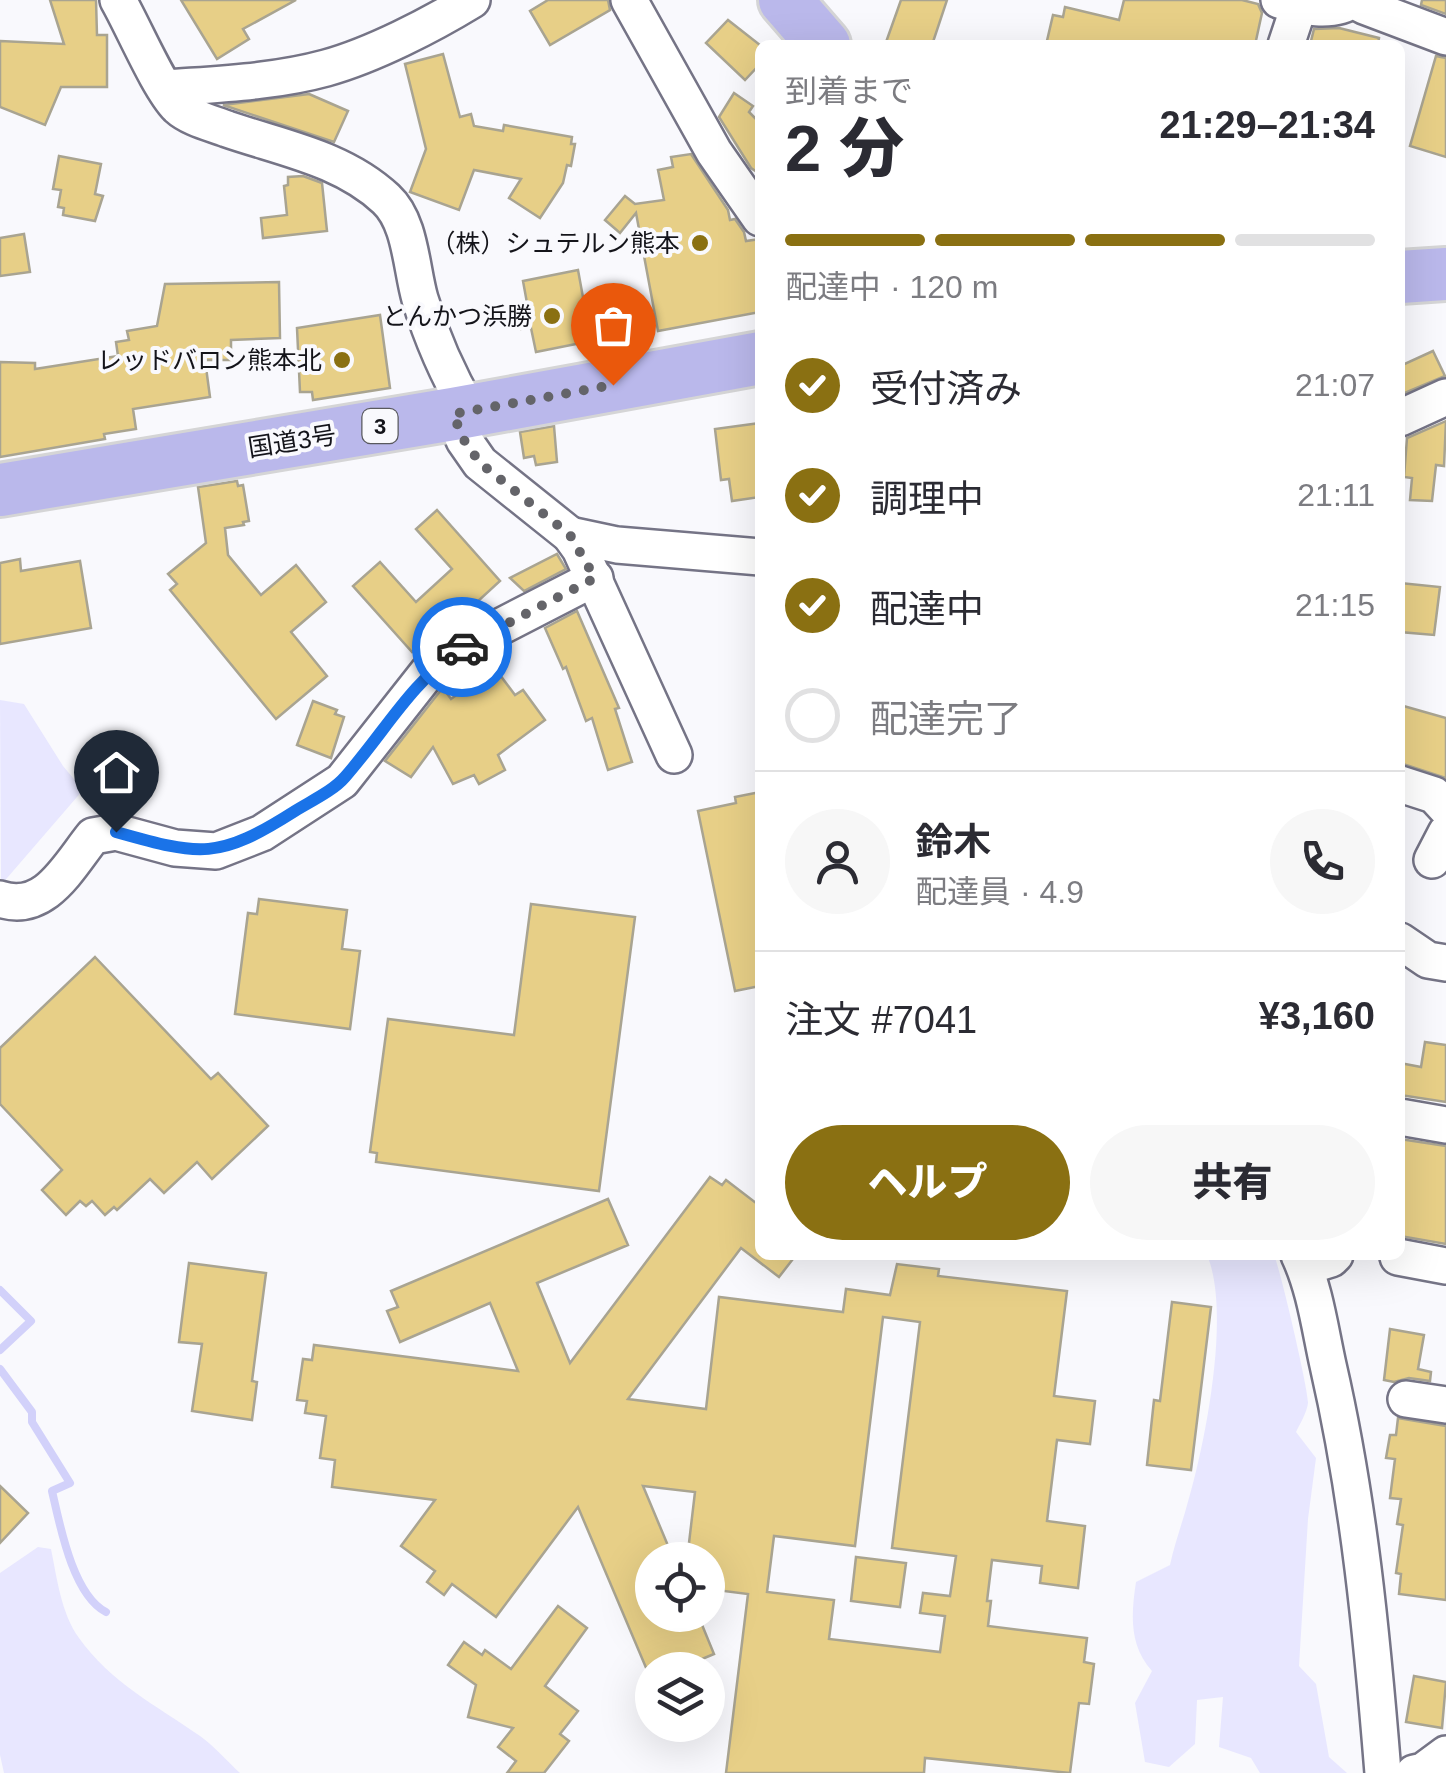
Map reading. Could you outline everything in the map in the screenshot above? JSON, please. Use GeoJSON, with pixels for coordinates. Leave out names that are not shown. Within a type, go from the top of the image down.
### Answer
{"type":"FeatureCollection","features":[{"type":"Feature","properties":{"kind":"highway"},"geometry":{"type":"LineString","coordinates":[[785,0],[820,40]]}},
{"type":"Feature","properties":{"kind":"highway"},"geometry":{"type":"LineString","coordinates":[[1405,277],[1446,274]]}},
{"type":"Feature","properties":{"kind":"highway","name":"国道3号"},"geometry":{"type":"LineString","coordinates":[[0,490],[755,359]]}},
{"type":"Feature","properties":{"kind":"street"},"geometry":{"type":"LineString","coordinates":[[118,0],[178,107],[200,119],[328,161],[352,172],[390,202],[402,222],[433,339],[461,412],[464,440],[480,463],[570,535],[595,578],[674,755]]}},
{"type":"Feature","properties":{"kind":"street"},"geometry":{"type":"LineString","coordinates":[[167,88],[251,82],[328,68],[434,23],[472,0]]}},
{"type":"Feature","properties":{"kind":"street"},"geometry":{"type":"LineString","coordinates":[[629,0],[714,152],[755,211]]}},
{"type":"Feature","properties":{"kind":"street"},"geometry":{"type":"LineString","coordinates":[[1286,40],[1289,3],[1344,6],[1352,0]]}},
{"type":"Feature","properties":{"kind":"street"},"geometry":{"type":"LineString","coordinates":[[1360,0],[1364,6],[1446,37]]}},
{"type":"Feature","properties":{"kind":"street"},"geometry":{"type":"LineString","coordinates":[[1405,416],[1446,397]]}},
{"type":"Feature","properties":{"kind":"street"},"geometry":{"type":"LineString","coordinates":[[570,535],[616,545],[755,557]]}},
{"type":"Feature","properties":{"kind":"street"},"geometry":{"type":"LineString","coordinates":[[0,898],[26,903],[44,896],[92,836],[116,832],[176,848],[216,851],[262,832],[342,781],[428,672],[462,647],[595,578]]}},
{"type":"Feature","properties":{"kind":"street"},"geometry":{"type":"LineString","coordinates":[[1405,786],[1434,795],[1446,808]]}},
{"type":"Feature","properties":{"kind":"street"},"geometry":{"type":"LineString","coordinates":[[1405,944],[1428,960],[1446,963]]}},
{"type":"Feature","properties":{"kind":"street"},"geometry":{"type":"LineString","coordinates":[[1405,1118],[1446,1125]]}},
{"type":"Feature","properties":{"kind":"street"},"geometry":{"type":"LineString","coordinates":[[1405,1258],[1446,1266]]}},
{"type":"Feature","properties":{"kind":"street"},"geometry":{"type":"LineString","coordinates":[[1313,1260],[1356,1512],[1372,1636],[1383,1773]]}},
{"type":"Feature","properties":{"kind":"street"},"geometry":{"type":"LineString","coordinates":[[1406,1398],[1446,1405]]}},
{"type":"Feature","properties":{"kind":"street"},"geometry":{"type":"LineString","coordinates":[[1414,1773],[1446,1754]]}},
{"type":"Feature","properties":{"kind":"shaded area"},"geometry":{"type":"Polygon","coordinates":[[[0,700],[24,704],[83,790],[1,885],[0,700]]]}},
{"type":"Feature","properties":{"kind":"shaded area"},"geometry":{"type":"Polygon","coordinates":[[[1208,1260],[1275,1260],[1282,1282],[1308,1403],[1296,1432],[1316,1458],[1308,1519],[1299,1666],[1316,1684],[1329,1757],[1347,1773],[1260,1773],[1251,1758],[1219,1747],[1223,1697],[1197,1700],[1195,1744],[1169,1767],[1145,1762],[1135,1703],[1152,1671],[1136,1640],[1134,1594],[1136,1582],[1170,1565],[1189,1498],[1213,1375],[1217,1308],[1208,1260]]]}},
{"type":"Feature","properties":{"kind":"shaded area"},"geometry":{"type":"Polygon","coordinates":[[[38,1547],[51,1549],[68,1618],[91,1654],[135,1692],[205,1740],[240,1773],[4,1773],[0,1755],[0,1573],[38,1547]]]}},
{"type":"Feature","properties":{"kind":"building"},"geometry":{"type":"Polygon","coordinates":[[[50,0],[96,0],[97,35],[107,35],[107,87],[61,87],[45,125],[0,107],[0,41],[64,44],[50,0]]]}},
{"type":"Feature","properties":{"kind":"building"},"geometry":{"type":"Polygon","coordinates":[[[181,0],[296,0],[243,29],[249,39],[217,59],[181,0]]]}},
{"type":"Feature","properties":{"kind":"building"},"geometry":{"type":"Polygon","coordinates":[[[548,0],[608,0],[610,10],[550,45],[530,11],[548,0]]]}},
{"type":"Feature","properties":{"kind":"building"},"geometry":{"type":"Polygon","coordinates":[[[901,0],[947,0],[934,40],[887,40],[901,0]]]}},
{"type":"Feature","properties":{"kind":"building"},"geometry":{"type":"Polygon","coordinates":[[[1124,0],[1242,0],[1258,4],[1262,13],[1256,40],[1047,40],[1053,15],[1063,17],[1065,7],[1119,20],[1124,0]]]}},
{"type":"Feature","properties":{"kind":"building"},"geometry":{"type":"Polygon","coordinates":[[[1422,0],[1446,0],[1446,14],[1421,5],[1422,0]]]}},
{"type":"Feature","properties":{"kind":"building"},"geometry":{"type":"Polygon","coordinates":[[[728,20],[755,41],[755,69],[745,80],[706,43],[728,20]]]}},
{"type":"Feature","properties":{"kind":"building"},"geometry":{"type":"Polygon","coordinates":[[[1339,28],[1379,40],[1311,40],[1314,29],[1339,28]]]}},
{"type":"Feature","properties":{"kind":"building"},"geometry":{"type":"Polygon","coordinates":[[[443,54],[460,117],[471,114],[474,126],[503,131],[504,125],[572,137],[571,144],[575,144],[571,166],[567,165],[563,183],[540,218],[509,198],[521,179],[474,170],[459,210],[410,192],[426,149],[405,64],[443,54]]]}},
{"type":"Feature","properties":{"kind":"building"},"geometry":{"type":"Polygon","coordinates":[[[1436,56],[1446,58],[1446,157],[1410,146],[1436,56]]]}},
{"type":"Feature","properties":{"kind":"building"},"geometry":{"type":"Polygon","coordinates":[[[734,93],[753,106],[749,112],[755,118],[755,171],[751,168],[719,117],[734,93]]]}},
{"type":"Feature","properties":{"kind":"building"},"geometry":{"type":"Polygon","coordinates":[[[309,94],[348,111],[334,142],[223,105],[309,94]]]}},
{"type":"Feature","properties":{"kind":"building","name":"（株）シュテルン熊本"},"geometry":{"type":"Polygon","coordinates":[[[691,154],[728,210],[730,220],[735,219],[746,241],[755,240],[755,313],[658,331],[636,213],[620,233],[605,220],[625,196],[635,204],[664,200],[658,170],[673,167],[671,157],[691,154]]]}},
{"type":"Feature","properties":{"kind":"building"},"geometry":{"type":"Polygon","coordinates":[[[59,156],[101,164],[95,194],[103,196],[95,221],[63,215],[64,208],[58,207],[61,190],[53,189],[59,156]]]}},
{"type":"Feature","properties":{"kind":"building"},"geometry":{"type":"Polygon","coordinates":[[[303,176],[322,183],[327,231],[263,238],[261,218],[287,215],[284,186],[288,185],[288,177],[303,176]]]}},
{"type":"Feature","properties":{"kind":"building"},"geometry":{"type":"Polygon","coordinates":[[[24,234],[30,272],[0,276],[0,238],[24,234]]]}},
{"type":"Feature","properties":{"kind":"building","name":"とんかつ浜勝"},"geometry":{"type":"Polygon","coordinates":[[[578,270],[591,341],[536,352],[531,328],[521,329],[516,305],[527,303],[523,281],[578,270]]]}},
{"type":"Feature","properties":{"kind":"building"},"geometry":{"type":"Polygon","coordinates":[[[279,282],[280,338],[231,340],[231,360],[205,360],[210,397],[133,409],[136,429],[104,434],[105,439],[0,457],[0,362],[35,363],[35,369],[118,356],[116,342],[129,340],[127,331],[157,326],[165,284],[279,282]]]}},
{"type":"Feature","properties":{"kind":"building","name":"レッドバロン熊本北"},"geometry":{"type":"Polygon","coordinates":[[[380,315],[390,388],[313,400],[312,392],[300,392],[297,328],[380,315]]]}},
{"type":"Feature","properties":{"kind":"building"},"geometry":{"type":"Polygon","coordinates":[[[1433,351],[1445,376],[1405,393],[1405,364],[1433,351]]]}},
{"type":"Feature","properties":{"kind":"building"},"geometry":{"type":"Polygon","coordinates":[[[1446,421],[1444,466],[1436,465],[1432,501],[1410,500],[1412,478],[1405,477],[1407,438],[1446,421]]]}},
{"type":"Feature","properties":{"kind":"building"},"geometry":{"type":"Polygon","coordinates":[[[755,424],[755,498],[732,501],[729,479],[721,480],[715,429],[755,424]]]}},
{"type":"Feature","properties":{"kind":"building"},"geometry":{"type":"Polygon","coordinates":[[[554,426],[557,462],[536,465],[534,456],[524,458],[520,432],[554,426]]]}},
{"type":"Feature","properties":{"kind":"building"},"geometry":{"type":"Polygon","coordinates":[[[237,481],[238,486],[243,485],[249,521],[225,528],[228,555],[261,595],[296,565],[326,602],[291,632],[327,676],[276,719],[170,590],[177,584],[168,574],[206,543],[198,487],[237,481]]]}},
{"type":"Feature","properties":{"kind":"building"},"geometry":{"type":"Polygon","coordinates":[[[437,510],[500,581],[453,624],[448,619],[412,652],[353,586],[380,562],[416,602],[452,569],[416,529],[437,510]]]}},
{"type":"Feature","properties":{"kind":"building"},"geometry":{"type":"Polygon","coordinates":[[[557,554],[566,569],[524,591],[510,578],[557,554]]]}},
{"type":"Feature","properties":{"kind":"building"},"geometry":{"type":"Polygon","coordinates":[[[20,559],[21,571],[80,561],[91,628],[0,644],[0,563],[20,559]]]}},
{"type":"Feature","properties":{"kind":"building"},"geometry":{"type":"Polygon","coordinates":[[[1405,584],[1440,587],[1434,635],[1405,632],[1405,584]]]}},
{"type":"Feature","properties":{"kind":"building"},"geometry":{"type":"Polygon","coordinates":[[[577,611],[619,708],[615,709],[632,762],[608,770],[592,718],[586,721],[566,667],[563,669],[545,628],[577,611]]]}},
{"type":"Feature","properties":{"kind":"building"},"geometry":{"type":"Polygon","coordinates":[[[494,667],[515,695],[523,690],[545,720],[498,755],[505,770],[479,784],[474,775],[453,784],[433,747],[411,777],[385,761],[443,688],[451,699],[494,667]]]}},
{"type":"Feature","properties":{"kind":"building"},"geometry":{"type":"Polygon","coordinates":[[[313,701],[337,710],[335,714],[344,717],[331,758],[297,745],[313,701]]]}},
{"type":"Feature","properties":{"kind":"building"},"geometry":{"type":"Polygon","coordinates":[[[1405,706],[1446,718],[1446,778],[1405,765],[1405,706]]]}},
{"type":"Feature","properties":{"kind":"building"},"geometry":{"type":"Polygon","coordinates":[[[755,793],[755,987],[735,991],[698,811],[736,803],[735,797],[755,793]]]}},
{"type":"Feature","properties":{"kind":"building"},"geometry":{"type":"Polygon","coordinates":[[[259,899],[347,910],[342,949],[360,951],[350,1029],[235,1014],[248,913],[257,914],[259,899]]]}},
{"type":"Feature","properties":{"kind":"building"},"geometry":{"type":"Polygon","coordinates":[[[531,904],[635,917],[599,1191],[376,1162],[377,1153],[370,1152],[388,1019],[514,1035],[531,904]]]}},
{"type":"Feature","properties":{"kind":"building"},"geometry":{"type":"Polygon","coordinates":[[[95,957],[211,1079],[218,1073],[268,1126],[212,1179],[197,1162],[164,1193],[150,1179],[117,1210],[114,1207],[105,1215],[92,1201],[86,1206],[80,1201],[66,1215],[42,1190],[62,1170],[0,1104],[0,1048],[95,957]]]}},
{"type":"Feature","properties":{"kind":"building"},"geometry":{"type":"Polygon","coordinates":[[[1425,1042],[1446,1045],[1446,1102],[1405,1096],[1405,1064],[1421,1067],[1425,1042]]]}},
{"type":"Feature","properties":{"kind":"building"},"geometry":{"type":"Polygon","coordinates":[[[1405,1140],[1446,1146],[1446,1244],[1405,1237],[1405,1140]]]}},
{"type":"Feature","properties":{"kind":"building"},"geometry":{"type":"Polygon","coordinates":[[[710,1177],[722,1185],[726,1180],[755,1202],[755,1259],[741,1248],[628,1399],[706,1409],[719,1297],[843,1312],[846,1289],[890,1295],[897,1264],[939,1269],[938,1276],[1067,1291],[1054,1396],[1095,1401],[1090,1444],[1057,1440],[1047,1521],[1085,1526],[1078,1588],[1040,1583],[1042,1566],[992,1560],[987,1601],[991,1601],[988,1626],[1087,1638],[1084,1662],[1094,1664],[1089,1704],[1079,1703],[1070,1773],[925,1758],[924,1773],[726,1773],[748,1594],[725,1591],[725,1542],[689,1542],[695,1492],[643,1486],[666,1542],[635,1542],[635,1632],[705,1632],[713,1652],[639,1652],[578,1507],[496,1617],[452,1584],[444,1595],[427,1582],[435,1571],[401,1546],[435,1500],[332,1487],[335,1460],[320,1458],[326,1416],[305,1413],[307,1401],[297,1400],[303,1359],[312,1360],[314,1345],[518,1371],[490,1303],[400,1342],[387,1311],[398,1307],[391,1291],[608,1199],[628,1245],[537,1283],[570,1363],[710,1177]],[[883,1317],[855,1546],[774,1536],[767,1592],[834,1600],[829,1639],[940,1652],[945,1616],[920,1613],[923,1593],[950,1596],[956,1556],[892,1548],[920,1322],[883,1317]]]}},
{"type":"Feature","properties":{"kind":"building"},"geometry":{"type":"Polygon","coordinates":[[[757,1260],[792,1260],[779,1277],[757,1260]]]}},
{"type":"Feature","properties":{"kind":"building"},"geometry":{"type":"Polygon","coordinates":[[[189,1263],[266,1273],[252,1381],[257,1382],[252,1420],[192,1411],[202,1344],[179,1342],[189,1263]]]}},
{"type":"Feature","properties":{"kind":"building"},"geometry":{"type":"Polygon","coordinates":[[[1172,1302],[1211,1307],[1191,1470],[1147,1465],[1154,1400],[1160,1401],[1172,1302]]]}},
{"type":"Feature","properties":{"kind":"building"},"geometry":{"type":"Polygon","coordinates":[[[1390,1329],[1424,1335],[1418,1369],[1431,1372],[1430,1381],[1384,1380],[1390,1329]]]}},
{"type":"Feature","properties":{"kind":"building"},"geometry":{"type":"Polygon","coordinates":[[[1398,1418],[1446,1426],[1446,1600],[1399,1594],[1401,1574],[1396,1573],[1403,1525],[1397,1524],[1401,1499],[1390,1498],[1395,1459],[1386,1458],[1398,1418]]]}},
{"type":"Feature","properties":{"kind":"building"},"geometry":{"type":"Polygon","coordinates":[[[0,1486],[28,1513],[0,1543],[0,1486]]]}},
{"type":"Feature","properties":{"kind":"building"},"geometry":{"type":"Polygon","coordinates":[[[856,1557],[906,1563],[900,1607],[851,1601],[856,1557]]]}},
{"type":"Feature","properties":{"kind":"building"},"geometry":{"type":"Polygon","coordinates":[[[558,1606],[587,1628],[545,1686],[578,1711],[560,1734],[569,1741],[544,1773],[507,1773],[516,1761],[498,1747],[513,1728],[468,1717],[476,1685],[448,1665],[464,1642],[482,1655],[485,1650],[511,1669],[558,1606]]]}},
{"type":"Feature","properties":{"kind":"building"},"geometry":{"type":"Polygon","coordinates":[[[1414,1676],[1446,1682],[1442,1728],[1406,1722],[1414,1676]]]}},
{"type":"Feature","properties":{"kind":"waterway"},"geometry":{"type":"LineString","coordinates":[[0,1290],[31,1321],[0,1350]]}},
{"type":"Feature","properties":{"kind":"waterway"},"geometry":{"type":"LineString","coordinates":[[0,1369],[32,1412],[32,1422],[70,1483],[52,1491],[64,1540],[85,1591],[106,1612]]}},
{"type":"Feature","properties":{"kind":"way so far"},"geometry":{"type":"LineString","coordinates":[[462,647],[595,578],[570,535],[480,463],[453,414],[613,385]]}},
{"type":"Feature","properties":{"kind":"place","name":"（株）シュテルン熊本"},"geometry":{"type":"Point","coordinates":[700,243]}},
{"type":"Feature","properties":{"kind":"place","name":"とんかつ浜勝"},"geometry":{"type":"Point","coordinates":[552,316]}},
{"type":"Feature","properties":{"kind":"place","name":"レッドバロン熊本北"},"geometry":{"type":"Point","coordinates":[342,360]}},
{"type":"Feature","properties":{"kind":"route"},"geometry":{"type":"LineString","coordinates":[[116,832],[176,848],[216,851],[262,832],[342,781],[428,672],[462,647]]}}]}
